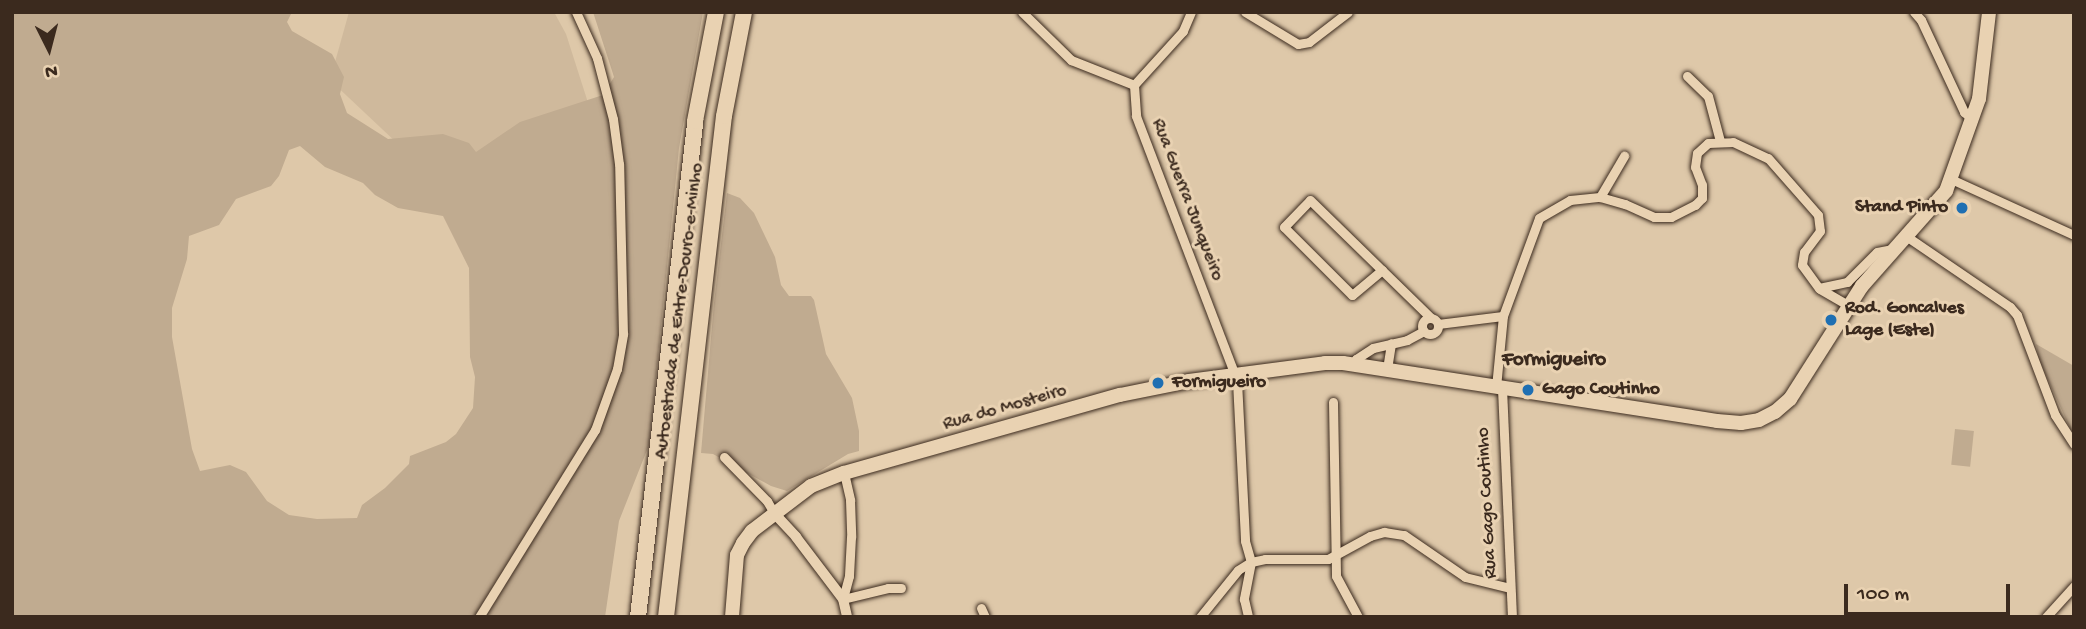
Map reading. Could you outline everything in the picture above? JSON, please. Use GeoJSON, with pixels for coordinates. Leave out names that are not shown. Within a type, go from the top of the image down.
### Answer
{"type":"FeatureCollection","features":[{"type":"Feature","properties":{"kind":"highway","name":"Autoestrada de Entre-Douro-e-Minho"},"geometry":{"type":"LineString","coordinates":[[638,617],[695,121],[716,12]]}},
{"type":"Feature","properties":{"kind":"highway","name":"Autoestrada de Entre-Douro-e-Minho"},"geometry":{"type":"LineString","coordinates":[[666,617],[724,116],[744,12]]}},
{"type":"Feature","properties":{"kind":"main road","name":"Rua do Mosteiro"},"geometry":{"type":"LineString","coordinates":[[732,617],[737,555],[752,531],[811,486],[844,473],[1120,395],[1235,374],[1325,363],[1380,367],[1717,421],[1741,423],[1759,420],[1776,412],[1790,399],[1849,306],[1945,191],[1973,120],[1982,83],[1989,12]]}},
{"type":"Feature","properties":{"kind":"street"},"geometry":{"type":"LineString","coordinates":[[479,617],[595,429],[617,369],[623,334],[623,234],[616,141],[597,58],[576,12]]}},
{"type":"Feature","properties":{"kind":"street"},"geometry":{"type":"LineString","coordinates":[[1021,12],[1071,60],[1134,85],[1183,31],[1191,12]]}},
{"type":"Feature","properties":{"kind":"street"},"geometry":{"type":"LineString","coordinates":[[1245,12],[1298,44],[1309,42],[1348,12]]}},
{"type":"Feature","properties":{"kind":"street"},"geometry":{"type":"LineString","coordinates":[[1914,12],[1921,20],[1964,112],[1973,120]]}},
{"type":"Feature","properties":{"kind":"street"},"geometry":{"type":"LineString","coordinates":[[1686,76],[1708,96],[1720,141]]}},
{"type":"Feature","properties":{"kind":"street","name":"Rua Guerra Junqueiro"},"geometry":{"type":"LineString","coordinates":[[1134,85],[1136,116],[1235,374],[1245,541],[1251,562]]}},
{"type":"Feature","properties":{"kind":"street"},"geometry":{"type":"LineString","coordinates":[[1624,156],[1600,197],[1661,219],[1688,209],[1702,198],[1703,191],[1695,167],[1701,147],[1720,141],[1749,147],[1768,158],[1818,215],[1820,231],[1804,252],[1802,265],[1819,288],[1849,306]]}},
{"type":"Feature","properties":{"kind":"street"},"geometry":{"type":"LineString","coordinates":[[1951,179],[2074,235]]}},
{"type":"Feature","properties":{"kind":"street","name":"Rua Gago Coutinho"},"geometry":{"type":"LineString","coordinates":[[1513,617],[1499,387],[1503,316],[1539,218],[1570,201],[1600,197]]}},
{"type":"Feature","properties":{"kind":"street"},"geometry":{"type":"LineString","coordinates":[[1382,270],[1352,295],[1284,227],[1310,200],[1382,270],[1434,321]]}},
{"type":"Feature","properties":{"kind":"street"},"geometry":{"type":"LineString","coordinates":[[1906,236],[2010,307],[2017,315],[2055,415],[2074,444]]}},
{"type":"Feature","properties":{"kind":"street"},"geometry":{"type":"LineString","coordinates":[[1819,288],[1847,282],[1877,252],[1895,248]]}},
{"type":"Feature","properties":{"kind":"street"},"geometry":{"type":"LineString","coordinates":[[1355,364],[1356,359],[1373,348],[1424,331],[1423,323],[1503,316]]}},
{"type":"Feature","properties":{"kind":"street"},"geometry":{"type":"LineString","coordinates":[[1380,367],[1391,343]]}},
{"type":"Feature","properties":{"kind":"street"},"geometry":{"type":"LineString","coordinates":[[1334,402],[1336,576],[1358,617]]}},
{"type":"Feature","properties":{"kind":"street"},"geometry":{"type":"LineString","coordinates":[[724,457],[767,501],[796,537],[843,599],[847,617]]}},
{"type":"Feature","properties":{"kind":"street"},"geometry":{"type":"LineString","coordinates":[[843,599],[849,576],[851,537],[850,500],[844,473]]}},
{"type":"Feature","properties":{"kind":"street"},"geometry":{"type":"LineString","coordinates":[[1200,617],[1238,570],[1251,562],[1265,559],[1319,560],[1336,556],[1370,536],[1394,532],[1414,541],[1465,577],[1510,588]]}},
{"type":"Feature","properties":{"kind":"street"},"geometry":{"type":"LineString","coordinates":[[1248,617],[1244,599],[1251,562]]}},
{"type":"Feature","properties":{"kind":"street"},"geometry":{"type":"LineString","coordinates":[[2046,617],[2074,586]]}},
{"type":"Feature","properties":{"kind":"street"},"geometry":{"type":"LineString","coordinates":[[843,599],[888,587],[901,588]]}},
{"type":"Feature","properties":{"kind":"shaded area"},"geometry":{"type":"Polygon","coordinates":[[[12,12],[292,12],[287,22],[292,31],[332,54],[344,77],[340,94],[347,113],[388,139],[443,134],[469,143],[476,152],[520,122],[603,95],[614,77],[593,12],[703,12],[679,148],[649,445],[619,521],[605,617],[12,617],[12,12]],[[300,146],[289,150],[279,176],[271,186],[236,199],[219,225],[189,236],[187,259],[172,308],[172,337],[192,449],[200,471],[230,465],[246,472],[267,501],[289,515],[317,519],[357,518],[362,505],[385,488],[409,464],[410,456],[446,442],[456,434],[473,408],[475,377],[470,357],[469,268],[443,216],[398,208],[375,195],[363,183],[325,167],[300,146]]]}},
{"type":"Feature","properties":{"kind":"shaded area"},"geometry":{"type":"Polygon","coordinates":[[[349,12],[554,12],[566,34],[591,112],[484,225],[330,80],[349,12]]]}},
{"type":"Feature","properties":{"kind":"shaded area"},"geometry":{"type":"Polygon","coordinates":[[[727,193],[740,198],[754,213],[775,257],[781,285],[789,296],[811,296],[814,300],[826,354],[852,398],[859,431],[859,451],[848,454],[787,491],[771,486],[713,454],[701,453],[727,193]]]}},
{"type":"Feature","properties":{"kind":"shaded area"},"geometry":{"type":"Polygon","coordinates":[[[2036,344],[2074,366],[2074,437],[2039,360],[2036,344]]]}},
{"type":"Feature","properties":{"kind":"shaded area"},"geometry":{"type":"Polygon","coordinates":[[[1955,429],[1974,431],[1970,467],[1951,465],[1955,429]]]}},
{"type":"Feature","properties":{"kind":"place","name":"Stand Pinto"},"geometry":{"type":"Point","coordinates":[1962,208]}},
{"type":"Feature","properties":{"kind":"place","name":"Rod. Goncalves Lage (Este)"},"geometry":{"type":"Point","coordinates":[1831,320]}},
{"type":"Feature","properties":{"kind":"place","name":"Formigueiro"},"geometry":{"type":"Point","coordinates":[1158,383]}},
{"type":"Feature","properties":{"kind":"place","name":"Gago Coutinho"},"geometry":{"type":"Point","coordinates":[1528,390]}},
{"type":"Feature","properties":{"kind":"district","name":"Formigueiro"},"geometry":{"type":"Point","coordinates":[1554,361]}}]}
